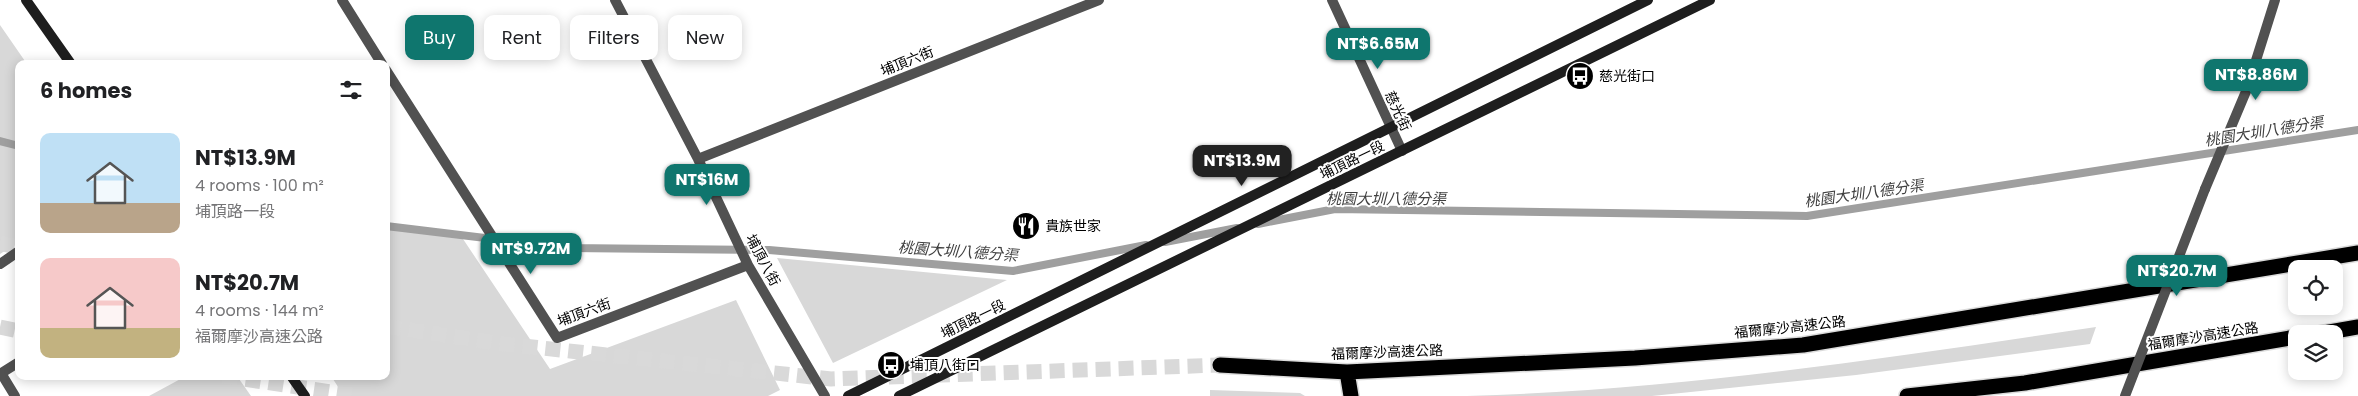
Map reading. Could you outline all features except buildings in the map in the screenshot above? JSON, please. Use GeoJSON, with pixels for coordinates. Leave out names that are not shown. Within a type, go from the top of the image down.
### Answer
{"type":"FeatureCollection","features":[{"type":"Feature","properties":{"kind":"highway","name":"福爾摩沙高速公路"},"geometry":{"type":"LineString","coordinates":[[1220,365],[1347,372],[1635,358],[1802,344],[2358,253]]}},
{"type":"Feature","properties":{"kind":"highway"},"geometry":{"type":"LineString","coordinates":[[2343,330],[2358,327]]}},
{"type":"Feature","properties":{"kind":"highway","name":"福爾摩沙高速公路"},"geometry":{"type":"LineString","coordinates":[[1907,396],[2025,383],[2288,339]]}},
{"type":"Feature","properties":{"kind":"highway"},"geometry":{"type":"LineString","coordinates":[[1347,372],[1351,396]]}},
{"type":"Feature","properties":{"kind":"street"},"geometry":{"type":"LineString","coordinates":[[26,0],[68,60]]}},
{"type":"Feature","properties":{"kind":"street"},"geometry":{"type":"LineString","coordinates":[[342,0],[380,60]]}},
{"type":"Feature","properties":{"kind":"street","name":"埔頂八街"},"geometry":{"type":"LineString","coordinates":[[615,0],[698,158],[748,264],[826,396]]}},
{"type":"Feature","properties":{"kind":"street","name":"埔頂六街"},"geometry":{"type":"LineString","coordinates":[[698,158],[1099,0]]}},
{"type":"Feature","properties":{"kind":"street","name":"慈光街"},"geometry":{"type":"LineString","coordinates":[[1332,0],[1402,151]]}},
{"type":"Feature","properties":{"kind":"street","name":"埔頂路一段"},"geometry":{"type":"LineString","coordinates":[[848,396],[1648,0]]}},
{"type":"Feature","properties":{"kind":"street","name":"埔頂路一段"},"geometry":{"type":"LineString","coordinates":[[899,396],[1710,0]]}},
{"type":"Feature","properties":{"kind":"street"},"geometry":{"type":"LineString","coordinates":[[2126,396],[2205,189],[2247,89],[2275,0]]}},
{"type":"Feature","properties":{"kind":"street","name":"埔頂六街"},"geometry":{"type":"LineString","coordinates":[[390,76],[557,338],[748,264]]}},
{"type":"Feature","properties":{"kind":"street"},"geometry":{"type":"LineString","coordinates":[[0,264],[15,254]]}},
{"type":"Feature","properties":{"kind":"street"},"geometry":{"type":"LineString","coordinates":[[14,396],[1,373],[15,364]]}},
{"type":"Feature","properties":{"kind":"street"},"geometry":{"type":"LineString","coordinates":[[294,380],[304,396]]}},
{"type":"Feature","properties":{"kind":"shaded area"},"geometry":{"type":"Polygon","coordinates":[[[0,25],[24,60],[15,60],[15,245],[0,254],[0,25]]]}},
{"type":"Feature","properties":{"kind":"shaded area"},"geometry":{"type":"Polygon","coordinates":[[[390,229],[459,233],[550,369],[736,300],[780,390],[768,396],[344,396],[334,380],[390,380],[390,229]]]}},
{"type":"Feature","properties":{"kind":"shaded area"},"geometry":{"type":"Polygon","coordinates":[[[777,258],[1007,280],[833,363],[777,258]]]}},
{"type":"Feature","properties":{"kind":"shaded area"},"geometry":{"type":"Polygon","coordinates":[[[2096,327],[2090,344],[1856,375],[1652,396],[1467,396],[1546,393],[1704,380],[1861,361],[2096,327]]]}},
{"type":"Feature","properties":{"kind":"shaded area"},"geometry":{"type":"Polygon","coordinates":[[[179,380],[240,380],[251,396],[149,396],[179,380]]]}},
{"type":"Feature","properties":{"kind":"shaded area"},"geometry":{"type":"Polygon","coordinates":[[[1210,390],[1300,393],[1305,396],[1210,396],[1210,390]]]}},
{"type":"Feature","properties":{"kind":"waterway","name":"桃園大圳八德分渠"},"geometry":{"type":"LineString","coordinates":[[1258,224],[1335,209],[1807,216],[2358,130]]}},
{"type":"Feature","properties":{"kind":"waterway","name":"桃園大圳八德分渠"},"geometry":{"type":"LineString","coordinates":[[0,141],[15,145]]}},
{"type":"Feature","properties":{"kind":"waterway","name":"桃園大圳八德分渠"},"geometry":{"type":"LineString","coordinates":[[390,226],[568,248],[769,250],[1013,271],[1146,245]]}},
{"type":"Feature","properties":{"kind":"waterway","name":"桃園大圳八德分渠"},"geometry":{"type":"LineString","coordinates":[[1165,242],[1237,228]]}},
{"type":"Feature","properties":{"kind":"tunnel"},"geometry":{"type":"LineString","coordinates":[[0,243],[15,247]]}},
{"type":"Feature","properties":{"kind":"tunnel"},"geometry":{"type":"LineString","coordinates":[[0,327],[15,330]]}},
{"type":"Feature","properties":{"kind":"tunnel"},"geometry":{"type":"LineString","coordinates":[[390,327],[495,343],[831,379],[1220,365]]}},
{"type":"Feature","properties":{"kind":"tunnel"},"geometry":{"type":"LineString","coordinates":[[250,380],[359,396]]}},
{"type":"Feature","properties":{"kind":"place","name":"慈光街口"},"geometry":{"type":"Point","coordinates":[1580,76]}},
{"type":"Feature","properties":{"kind":"place","name":"貴族世家"},"geometry":{"type":"Point","coordinates":[1026,226]}},
{"type":"Feature","properties":{"kind":"place","name":"埔頂八街口"},"geometry":{"type":"Point","coordinates":[891,365]}}]}
